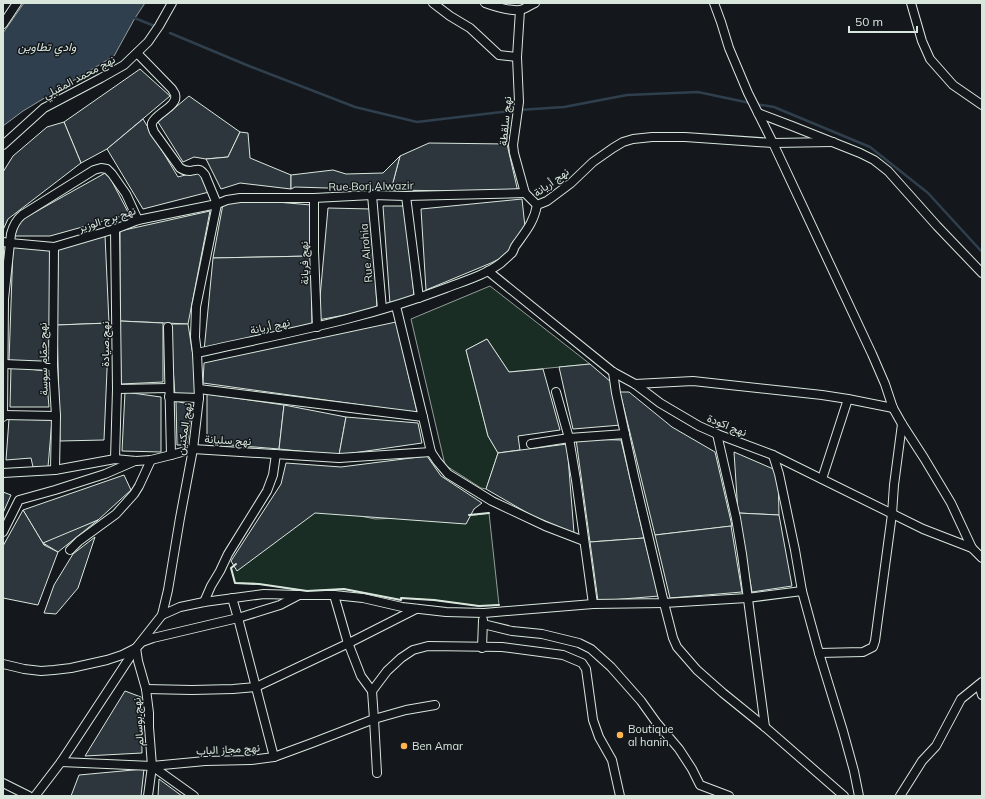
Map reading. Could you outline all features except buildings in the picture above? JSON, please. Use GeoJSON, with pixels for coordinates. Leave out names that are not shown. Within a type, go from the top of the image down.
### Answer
{"type":"FeatureCollection","features":[{"type":"Feature","properties":{"kind":"street"},"geometry":{"type":"LineString","coordinates":[[3,24],[17,3]]}},
{"type":"Feature","properties":{"kind":"street","name":"نهج محمد المقبلي"},"geometry":{"type":"LineString","coordinates":[[3,145],[44,108],[124,65],[148,42],[172,3]]}},
{"type":"Feature","properties":{"kind":"street"},"geometry":{"type":"LineString","coordinates":[[433,3],[450,16],[470,28],[499,54],[517,57]]}},
{"type":"Feature","properties":{"kind":"street"},"geometry":{"type":"LineString","coordinates":[[485,3],[508,9],[520,10],[535,3]]}},
{"type":"Feature","properties":{"kind":"street"},"geometry":{"type":"LineString","coordinates":[[714,3],[739,74],[774,143],[872,354],[885,384],[893,408],[951,503],[972,548]]}},
{"type":"Feature","properties":{"kind":"street"},"geometry":{"type":"LineString","coordinates":[[911,3],[922,41],[930,59],[954,85],[982,105]]}},
{"type":"Feature","properties":{"kind":"street","name":"نهج سلقطة"},"geometry":{"type":"LineString","coordinates":[[520,10],[517,57],[520,102],[513,145],[525,193],[537,205]]}},
{"type":"Feature","properties":{"kind":"street"},"geometry":{"type":"LineString","coordinates":[[137,53],[172,89],[175,95],[175,100],[173,103],[152,122],[154,132],[180,168],[186,171],[196,169],[203,172],[217,204]]}},
{"type":"Feature","properties":{"kind":"street"},"geometry":{"type":"LineString","coordinates":[[758,113],[833,142],[874,160],[888,171],[937,226],[982,273]]}},
{"type":"Feature","properties":{"kind":"street","name":"نهج أريانة"},"geometry":{"type":"LineString","coordinates":[[197,353],[348,320],[419,298],[488,271],[513,252],[514,247],[527,231],[535,215],[537,205],[547,201],[571,183],[593,162],[613,148],[633,139],[652,137],[685,137],[774,143],[833,142]]}},
{"type":"Feature","properties":{"kind":"street"},"geometry":{"type":"LineString","coordinates":[[56,416],[3,416],[4,298],[7,243],[14,225],[17,219],[22,215],[94,170],[101,168],[107,169],[117,181],[126,194],[138,220]]}},
{"type":"Feature","properties":{"kind":"street","name":"Rue Borj Alwazir"},"geometry":{"type":"LineString","coordinates":[[217,204],[227,200],[240,198],[314,198],[372,195],[406,196],[525,193]]}},
{"type":"Feature","properties":{"kind":"street","name":"Rue Alrohia"},"geometry":{"type":"LineString","coordinates":[[372,195],[382,309]]}},
{"type":"Feature","properties":{"kind":"street"},"geometry":{"type":"LineString","coordinates":[[406,196],[419,298]]}},
{"type":"Feature","properties":{"kind":"street","name":"نهج فريانة"},"geometry":{"type":"LineString","coordinates":[[314,198],[314,251],[317,327]]}},
{"type":"Feature","properties":{"kind":"street","name":"نهج برج الوزير"},"geometry":{"type":"LineString","coordinates":[[7,243],[54,247],[115,229],[138,220],[217,204]]}},
{"type":"Feature","properties":{"kind":"street","name":"نهج المكنين"},"geometry":{"type":"LineString","coordinates":[[35,796],[61,762],[136,648],[162,615],[168,590],[193,449],[199,398],[195,337],[196,307],[217,204]]}},
{"type":"Feature","properties":{"kind":"street","name":"نهج صيادة"},"geometry":{"type":"LineString","coordinates":[[115,229],[117,389],[115,459]]}},
{"type":"Feature","properties":{"kind":"street","name":"نهج حمّام سوسة"},"geometry":{"type":"LineString","coordinates":[[54,247],[53,366],[56,416],[55,470]]}},
{"type":"Feature","properties":{"kind":"street","name":"نهج اكودة"},"geometry":{"type":"LineString","coordinates":[[488,271],[613,372],[635,384],[676,413],[717,434],[773,455],[923,529],[972,548],[982,558]]}},
{"type":"Feature","properties":{"kind":"street"},"geometry":{"type":"LineString","coordinates":[[396,306],[431,452],[437,461],[448,474],[492,501],[545,526],[584,541]]}},
{"type":"Feature","properties":{"kind":"street"},"geometry":{"type":"LineString","coordinates":[[168,328],[171,455]]}},
{"type":"Feature","properties":{"kind":"street"},"geometry":{"type":"LineString","coordinates":[[4,364],[53,366]]}},
{"type":"Feature","properties":{"kind":"street"},"geometry":{"type":"LineString","coordinates":[[613,372],[625,434],[664,603],[676,647],[697,670],[844,796]]}},
{"type":"Feature","properties":{"kind":"street"},"geometry":{"type":"LineString","coordinates":[[635,384],[693,381],[848,399],[893,408]]}},
{"type":"Feature","properties":{"kind":"street"},"geometry":{"type":"LineString","coordinates":[[117,389],[169,388]]}},
{"type":"Feature","properties":{"kind":"street"},"geometry":{"type":"LineString","coordinates":[[199,389],[423,417]]}},
{"type":"Feature","properties":{"kind":"street"},"geometry":{"type":"LineString","coordinates":[[556,392],[569,438],[593,604]]}},
{"type":"Feature","properties":{"kind":"street"},"geometry":{"type":"LineString","coordinates":[[169,397],[199,398]]}},
{"type":"Feature","properties":{"kind":"street"},"geometry":{"type":"LineString","coordinates":[[822,479],[848,399]]}},
{"type":"Feature","properties":{"kind":"street"},"geometry":{"type":"LineString","coordinates":[[819,653],[863,652],[873,647],[892,514],[894,485],[902,424]]}},
{"type":"Feature","properties":{"kind":"street"},"geometry":{"type":"LineString","coordinates":[[532,444],[569,438],[625,434]]}},
{"type":"Feature","properties":{"kind":"street"},"geometry":{"type":"LineString","coordinates":[[717,434],[736,518],[742,554],[765,727]]}},
{"type":"Feature","properties":{"kind":"street","name":"نهج سليانة"},"geometry":{"type":"LineString","coordinates":[[3,473],[55,470],[115,459],[151,460],[193,449],[339,458],[431,452]]}},
{"type":"Feature","properties":{"kind":"street"},"geometry":{"type":"LineString","coordinates":[[204,602],[210,586],[220,571],[228,554],[267,491],[273,475],[276,454]]}},
{"type":"Feature","properties":{"kind":"street"},"geometry":{"type":"LineString","coordinates":[[773,455],[779,476],[802,590],[819,653],[843,731],[859,796]]}},
{"type":"Feature","properties":{"kind":"street"},"geometry":{"type":"LineString","coordinates":[[3,532],[19,500],[105,474],[136,460]]}},
{"type":"Feature","properties":{"kind":"street"},"geometry":{"type":"LineString","coordinates":[[70,550],[79,541],[116,514],[134,494],[151,460]]}},
{"type":"Feature","properties":{"kind":"street"},"geometry":{"type":"LineString","coordinates":[[162,615],[180,607],[204,602],[264,594],[334,595],[363,598],[417,609],[446,612],[484,613],[593,604],[664,603],[747,598],[802,590]]}},
{"type":"Feature","properties":{"kind":"street"},"geometry":{"type":"LineString","coordinates":[[3,664],[41,671],[71,668],[107,660],[122,655],[136,648],[142,642],[153,638],[238,618],[280,605],[298,595]]}},
{"type":"Feature","properties":{"kind":"street"},"geometry":{"type":"LineString","coordinates":[[334,595],[343,627],[361,676],[372,691],[377,773]]}},
{"type":"Feature","properties":{"kind":"street"},"geometry":{"type":"LineString","coordinates":[[232,598],[274,757]]}},
{"type":"Feature","properties":{"kind":"street"},"geometry":{"type":"LineString","coordinates":[[146,689],[233,690],[256,687],[417,609]]}},
{"type":"Feature","properties":{"kind":"street"},"geometry":{"type":"LineString","coordinates":[[482,648],[484,613]]}},
{"type":"Feature","properties":{"kind":"street"},"geometry":{"type":"LineString","coordinates":[[483,624],[512,631],[542,634],[579,643],[591,649],[611,667],[641,701],[656,722],[679,749],[700,785],[730,796]]}},
{"type":"Feature","properties":{"kind":"street"},"geometry":{"type":"LineString","coordinates":[[372,691],[401,658],[413,650],[428,646],[502,648],[563,655],[576,659],[582,663],[586,669],[593,720],[599,737],[612,760],[620,796]]}},
{"type":"Feature","properties":{"kind":"street","name":"نهج بوسالم"},"geometry":{"type":"LineString","coordinates":[[136,648],[146,689],[149,713],[152,766],[148,796]]}},
{"type":"Feature","properties":{"kind":"street"},"geometry":{"type":"LineString","coordinates":[[900,796],[922,761],[936,746],[961,699],[980,684],[982,695]]}},
{"type":"Feature","properties":{"kind":"street","name":"نهج مجاز الباب"},"geometry":{"type":"LineString","coordinates":[[61,762],[152,766],[205,761],[251,760],[274,757],[374,719],[406,710],[435,705]]}},
{"type":"Feature","properties":{"kind":"street"},"geometry":{"type":"LineString","coordinates":[[152,766],[194,796]]}},
{"type":"Feature","properties":{"kind":"street"},"geometry":{"type":"LineString","coordinates":[[3,783],[29,796]]}},
{"type":"Feature","properties":{"kind":"green space"},"geometry":{"type":"Polygon","coordinates":[[[490,286],[590,364],[509,372],[487,339],[466,350],[488,436],[498,453],[486,489],[481,488],[445,465],[411,319],[490,286]]]}},
{"type":"Feature","properties":{"kind":"green space"},"geometry":{"type":"Polygon","coordinates":[[[313,506],[375,519],[475,515],[489,513],[499,605],[479,606],[434,600],[401,598],[401,600],[344,589],[307,591],[259,584],[235,583],[231,568],[295,522],[313,506]]]}},
{"type":"Feature","properties":{"kind":"water","name":"وادي تطاوين"},"geometry":{"type":"Polygon","coordinates":[[[24,3],[145,3],[114,56],[23,111],[3,126],[3,33],[24,3]]]}},
{"type":"Feature","properties":{"kind":"waterway"},"geometry":{"type":"LineString","coordinates":[[132,17],[157,27]]}},
{"type":"Feature","properties":{"kind":"waterway"},"geometry":{"type":"LineString","coordinates":[[170,33],[249,66],[355,107],[417,122],[519,110],[564,107],[627,95],[698,92],[750,103]]}},
{"type":"Feature","properties":{"kind":"waterway"},"geometry":{"type":"LineString","coordinates":[[755,104],[774,107],[870,147],[928,193],[982,252]]}},
{"type":"Feature","properties":{"kind":"wall"},"geometry":{"type":"LineString","coordinates":[[469,515],[489,513]]}},
{"type":"Feature","properties":{"kind":"wall"},"geometry":{"type":"LineString","coordinates":[[236,564],[231,568],[235,583],[259,584],[307,591],[344,589],[401,600],[401,598],[434,600],[479,606],[499,605]]}},
{"type":"Feature","properties":{"kind":"place","name":"Boutique al hanin"},"geometry":{"type":"Point","coordinates":[620,735]}},
{"type":"Feature","properties":{"kind":"place","name":"Ben Amar"},"geometry":{"type":"Point","coordinates":[404,746]}}]}
